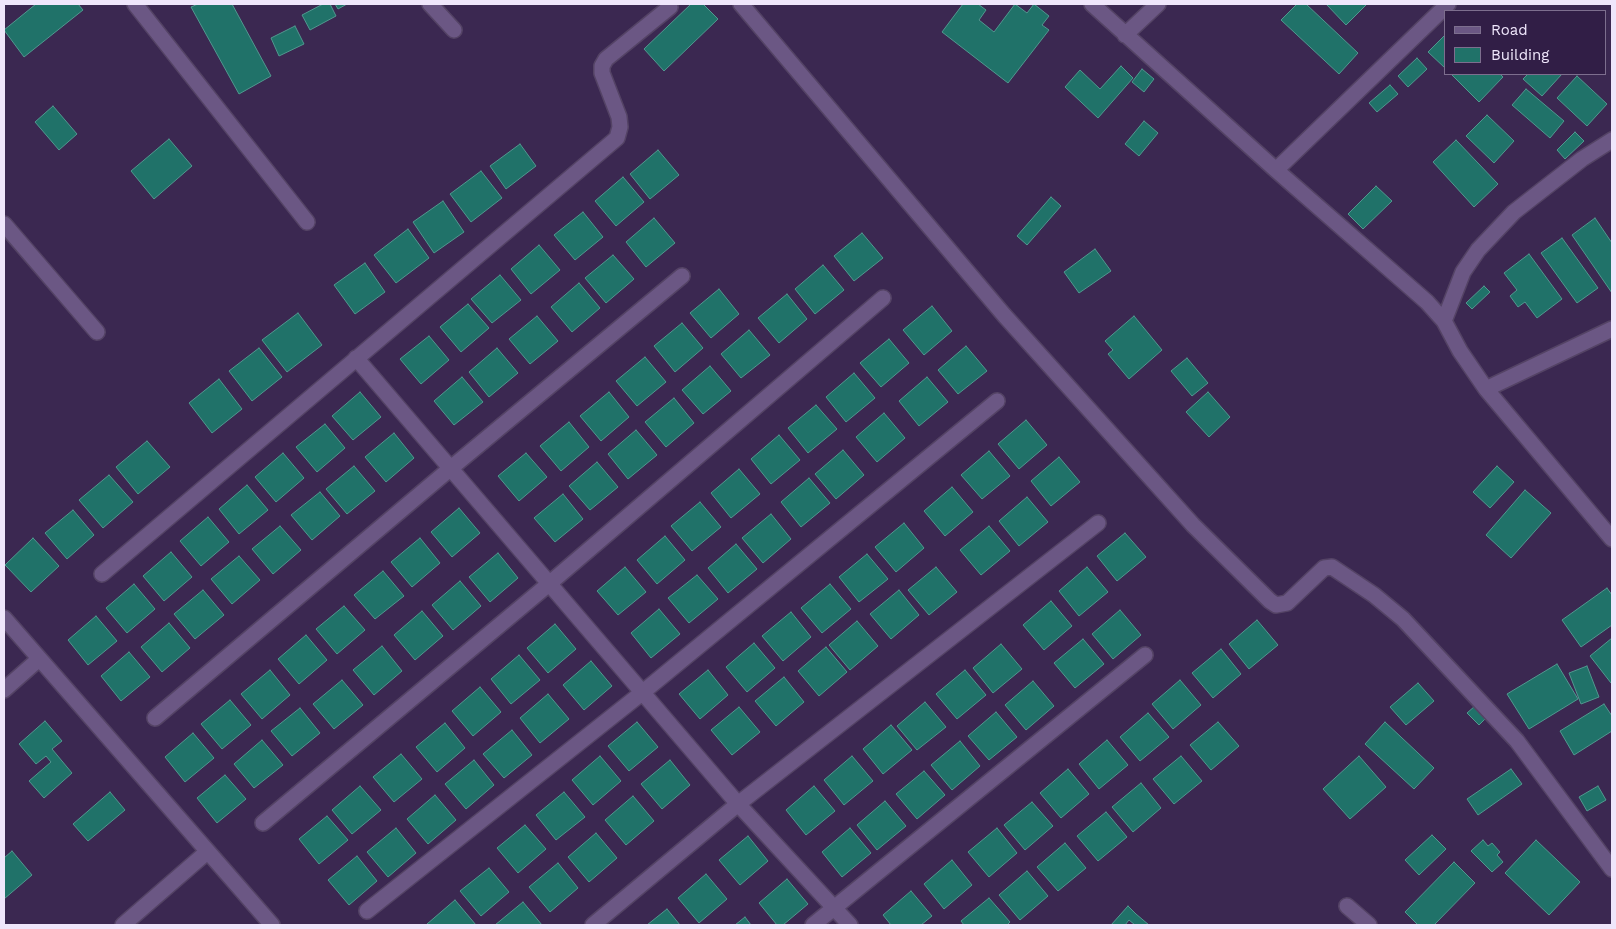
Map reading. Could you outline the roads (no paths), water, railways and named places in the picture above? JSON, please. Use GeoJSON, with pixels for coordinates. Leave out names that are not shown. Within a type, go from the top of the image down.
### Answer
{"type":"FeatureCollection","features":[{"type":"Feature","properties":{"kind":"street"},"geometry":{"type":"LineString","coordinates":[[135,4],[307,222]]}},
{"type":"Feature","properties":{"kind":"street"},"geometry":{"type":"LineString","coordinates":[[430,4],[454,30]]}},
{"type":"Feature","properties":{"kind":"street"},"geometry":{"type":"LineString","coordinates":[[741,4],[1004,315],[1193,525],[1276,605],[1287,603],[1324,568],[1332,567],[1341,571],[1374,595],[1403,619],[1517,741],[1612,869]]}},
{"type":"Feature","properties":{"kind":"street"},"geometry":{"type":"LineString","coordinates":[[1092,4],[1426,302],[1444,321],[1460,352],[1486,389],[1612,540]]}},
{"type":"Feature","properties":{"kind":"street"},"geometry":{"type":"LineString","coordinates":[[1125,35],[1158,4]]}},
{"type":"Feature","properties":{"kind":"street"},"geometry":{"type":"LineString","coordinates":[[1276,170],[1448,4]]}},
{"type":"Feature","properties":{"kind":"street"},"geometry":{"type":"LineString","coordinates":[[102,574],[617,138],[620,127],[619,117],[602,73],[602,66],[606,59],[670,7]]}},
{"type":"Feature","properties":{"kind":"street"},"geometry":{"type":"LineString","coordinates":[[1444,321],[1463,272],[1478,250],[1514,212],[1582,160],[1612,140]]}},
{"type":"Feature","properties":{"kind":"street"},"geometry":{"type":"LineString","coordinates":[[4,224],[97,332]]}},
{"type":"Feature","properties":{"kind":"street"},"geometry":{"type":"LineString","coordinates":[[155,718],[450,468],[682,276]]}},
{"type":"Feature","properties":{"kind":"street"},"geometry":{"type":"LineString","coordinates":[[263,823],[550,583],[883,298]]}},
{"type":"Feature","properties":{"kind":"street"},"geometry":{"type":"LineString","coordinates":[[1486,389],[1612,329]]}},
{"type":"Feature","properties":{"kind":"street"},"geometry":{"type":"LineString","coordinates":[[356,358],[738,804],[850,925]]}},
{"type":"Feature","properties":{"kind":"street"},"geometry":{"type":"LineString","coordinates":[[367,911],[643,692],[997,401]]}},
{"type":"Feature","properties":{"kind":"street"},"geometry":{"type":"LineString","coordinates":[[593,925],[738,804],[1098,523]]}},
{"type":"Feature","properties":{"kind":"street"},"geometry":{"type":"LineString","coordinates":[[4,618],[272,925]]}},
{"type":"Feature","properties":{"kind":"street"},"geometry":{"type":"LineString","coordinates":[[813,925],[1144,655]]}},
{"type":"Feature","properties":{"kind":"street"},"geometry":{"type":"LineString","coordinates":[[4,690],[39,659]]}},
{"type":"Feature","properties":{"kind":"street"},"geometry":{"type":"LineString","coordinates":[[123,925],[207,852]]}},
{"type":"Feature","properties":{"kind":"street"},"geometry":{"type":"LineString","coordinates":[[1347,906],[1369,925]]}}]}
